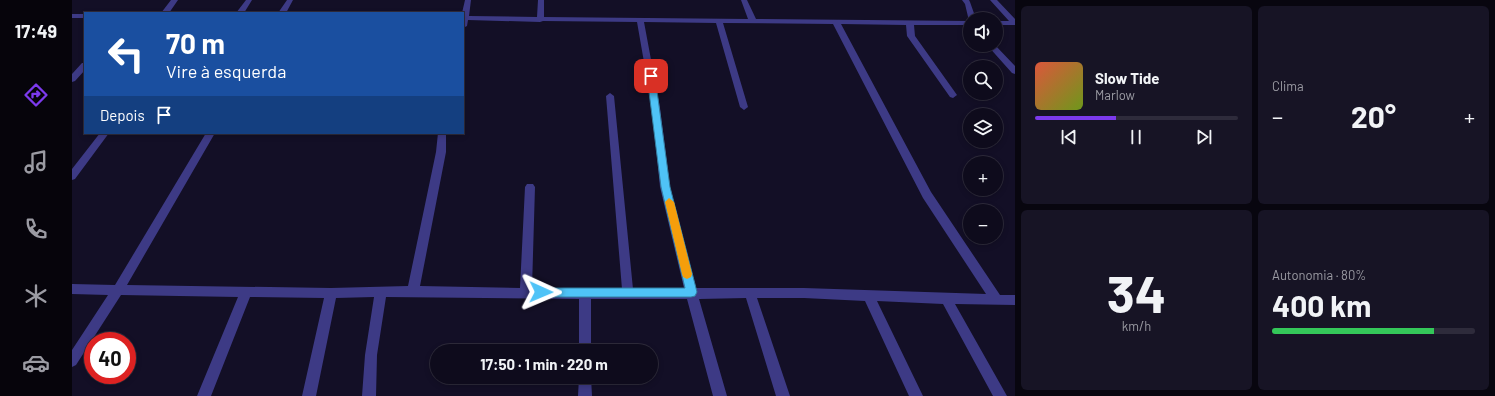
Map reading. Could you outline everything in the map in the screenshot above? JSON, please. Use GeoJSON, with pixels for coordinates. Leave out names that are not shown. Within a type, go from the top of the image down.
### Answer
{"type":"FeatureCollection","features":[{"type":"Feature","properties":{"kind":"street"},"geometry":{"type":"LineString","coordinates":[[166,12],[175,0]]}},
{"type":"Feature","properties":{"kind":"street"},"geometry":{"type":"LineString","coordinates":[[241,12],[249,0]]}},
{"type":"Feature","properties":{"kind":"street"},"geometry":{"type":"LineString","coordinates":[[283,12],[290,0]]}},
{"type":"Feature","properties":{"kind":"street"},"geometry":{"type":"LineString","coordinates":[[468,0],[464,21],[640,20],[963,23]]}},
{"type":"Feature","properties":{"kind":"street"},"geometry":{"type":"LineString","coordinates":[[540,20],[541,0]]}},
{"type":"Feature","properties":{"kind":"street"},"geometry":{"type":"LineString","coordinates":[[744,0],[753,21]]}},
{"type":"Feature","properties":{"kind":"street"},"geometry":{"type":"LineString","coordinates":[[965,0],[968,3],[971,12]]}},
{"type":"Feature","properties":{"kind":"street"},"geometry":{"type":"LineString","coordinates":[[993,0],[1015,24],[1003,23]]}},
{"type":"Feature","properties":{"kind":"street"},"geometry":{"type":"LineString","coordinates":[[72,16],[84,16]]}},
{"type":"Feature","properties":{"kind":"street"},"geometry":{"type":"LineString","coordinates":[[640,20],[655,102],[665,187],[691,292],[720,396]]}},
{"type":"Feature","properties":{"kind":"street"},"geometry":{"type":"LineString","coordinates":[[719,21],[744,107]]}},
{"type":"Feature","properties":{"kind":"street"},"geometry":{"type":"LineString","coordinates":[[836,22],[928,195],[996,299]]}},
{"type":"Feature","properties":{"kind":"street"},"geometry":{"type":"LineString","coordinates":[[910,23],[911,36],[953,95]]}},
{"type":"Feature","properties":{"kind":"street"},"geometry":{"type":"LineString","coordinates":[[997,52],[1015,71]]}},
{"type":"Feature","properties":{"kind":"street"},"geometry":{"type":"LineString","coordinates":[[72,79],[84,66]]}},
{"type":"Feature","properties":{"kind":"street"},"geometry":{"type":"LineString","coordinates":[[610,96],[616,154],[621,236],[628,294]]}},
{"type":"Feature","properties":{"kind":"street"},"geometry":{"type":"LineString","coordinates":[[72,176],[104,134]]}},
{"type":"Feature","properties":{"kind":"street"},"geometry":{"type":"LineString","coordinates":[[72,361],[117,291],[210,134]]}},
{"type":"Feature","properties":{"kind":"street"},"geometry":{"type":"LineString","coordinates":[[413,291],[441,152],[442,134]]}},
{"type":"Feature","properties":{"kind":"street"},"geometry":{"type":"LineString","coordinates":[[526,292],[530,187]]}},
{"type":"Feature","properties":{"kind":"street"},"geometry":{"type":"LineString","coordinates":[[72,289],[117,291],[331,293],[413,291],[628,294],[691,292],[1015,300]]}},
{"type":"Feature","properties":{"kind":"street"},"geometry":{"type":"LineString","coordinates":[[204,396],[246,292]]}},
{"type":"Feature","properties":{"kind":"street"},"geometry":{"type":"LineString","coordinates":[[369,396],[371,356],[381,292]]}},
{"type":"Feature","properties":{"kind":"street"},"geometry":{"type":"LineString","coordinates":[[309,396],[331,293]]}},
{"type":"Feature","properties":{"kind":"street"},"geometry":{"type":"LineString","coordinates":[[750,293],[783,396]]}},
{"type":"Feature","properties":{"kind":"street"},"geometry":{"type":"LineString","coordinates":[[585,294],[585,344]]}},
{"type":"Feature","properties":{"kind":"street"},"geometry":{"type":"LineString","coordinates":[[869,296],[916,396]]}},
{"type":"Feature","properties":{"kind":"street"},"geometry":{"type":"LineString","coordinates":[[946,299],[1000,396]]}},
{"type":"Feature","properties":{"kind":"street"},"geometry":{"type":"LineString","coordinates":[[586,384],[586,396]]}},
{"type":"Feature","properties":{"kind":"slow traffic"},"geometry":{"type":"LineString","coordinates":[[669,202],[687,274]]}},
{"type":"Feature","properties":{"kind":"route"},"geometry":{"type":"LineString","coordinates":[[541,292],[585,294],[691,292],[665,187],[651,76]]}}]}
